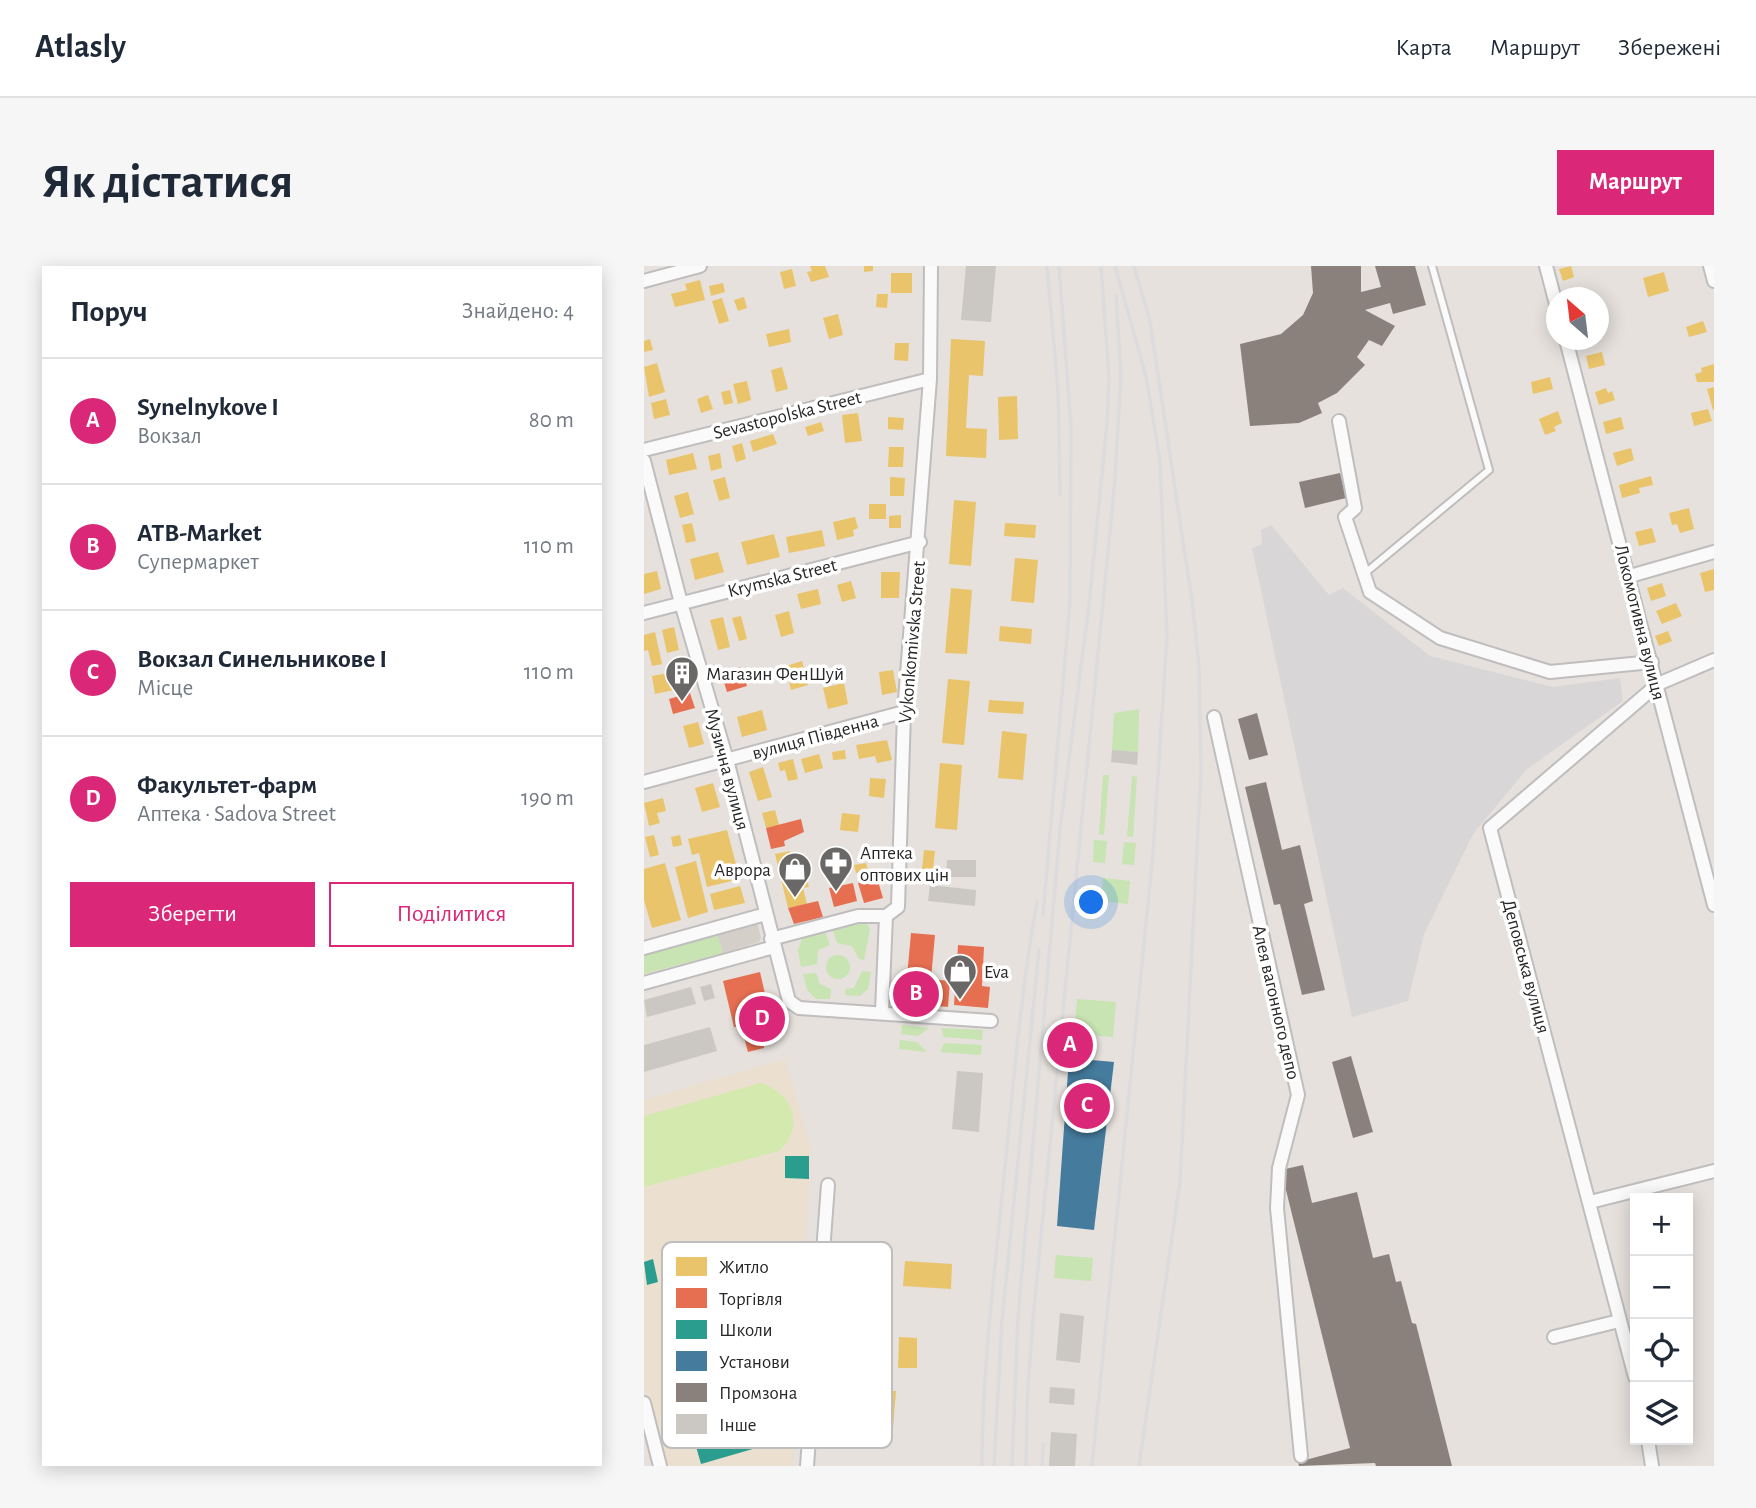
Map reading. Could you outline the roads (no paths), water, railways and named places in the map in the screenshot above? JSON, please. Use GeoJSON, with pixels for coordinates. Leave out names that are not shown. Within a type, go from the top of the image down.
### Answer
{"type":"FeatureCollection","features":[{"type":"Feature","properties":{"kind":"street"},"geometry":{"type":"LineString","coordinates":[[644,281],[700,266]]}},
{"type":"Feature","properties":{"kind":"street","name":"Vykonkomivska Street"},"geometry":{"type":"LineString","coordinates":[[882,1011],[887,916],[898,906],[904,712],[920,542],[930,379],[931,266]]}},
{"type":"Feature","properties":{"kind":"street"},"geometry":{"type":"LineString","coordinates":[[1546,266],[1552,287]]}},
{"type":"Feature","properties":{"kind":"street"},"geometry":{"type":"LineString","coordinates":[[1710,266],[1714,281]]}},
{"type":"Feature","properties":{"kind":"street","name":"Локомотивна вулиця"},"geometry":{"type":"LineString","coordinates":[[1569,350],[1714,905]]}},
{"type":"Feature","properties":{"kind":"street","name":"Sevastopolska Street"},"geometry":{"type":"LineString","coordinates":[[644,450],[930,379]]}},
{"type":"Feature","properties":{"kind":"street"},"geometry":{"type":"LineString","coordinates":[[1339,421],[1355,508],[1345,517],[1370,592],[1440,638],[1550,672],[1652,662]]}},
{"type":"Feature","properties":{"kind":"street","name":"Музична вулиця"},"geometry":{"type":"LineString","coordinates":[[644,461],[681,603],[727,760],[789,1002],[799,1008],[882,1011],[991,1021]]}},
{"type":"Feature","properties":{"kind":"street","name":"Krymska Street"},"geometry":{"type":"LineString","coordinates":[[644,613],[920,542]]}},
{"type":"Feature","properties":{"kind":"street"},"geometry":{"type":"LineString","coordinates":[[1630,576],[1714,552]]}},
{"type":"Feature","properties":{"kind":"street","name":"Деповська вулиця"},"geometry":{"type":"LineString","coordinates":[[1630,1360],[1490,828],[1658,684],[1714,660]]}},
{"type":"Feature","properties":{"kind":"street","name":"вулиця Південна"},"geometry":{"type":"LineString","coordinates":[[644,782],[904,712]]}},
{"type":"Feature","properties":{"kind":"street","name":"Алея вагонного депо"},"geometry":{"type":"LineString","coordinates":[[1214,717],[1298,1095],[1279,1168],[1277,1208],[1301,1456]]}},
{"type":"Feature","properties":{"kind":"street"},"geometry":{"type":"LineString","coordinates":[[644,948],[766,914]]}},
{"type":"Feature","properties":{"kind":"street"},"geometry":{"type":"LineString","coordinates":[[644,983],[858,916],[887,916]]}},
{"type":"Feature","properties":{"kind":"street"},"geometry":{"type":"LineString","coordinates":[[1590,1202],[1714,1171]]}},
{"type":"Feature","properties":{"kind":"street"},"geometry":{"type":"LineString","coordinates":[[824,1242],[828,1185]]}},
{"type":"Feature","properties":{"kind":"street"},"geometry":{"type":"LineString","coordinates":[[1554,1337],[1619,1321]]}},
{"type":"Feature","properties":{"kind":"street"},"geometry":{"type":"LineString","coordinates":[[644,1403],[660,1466]]}},
{"type":"Feature","properties":{"kind":"street"},"geometry":{"type":"LineString","coordinates":[[1649,1445],[1652,1466]]}},
{"type":"Feature","properties":{"kind":"street"},"geometry":{"type":"LineString","coordinates":[[807,1466],[808,1448]]}},
{"type":"Feature","properties":{"kind":"lane"},"geometry":{"type":"LineString","coordinates":[[1364,574],[1489,470],[1432,266]]}},
{"type":"Feature","properties":{"kind":"railway"},"geometry":{"type":"LineString","coordinates":[[1047,266],[1058,391],[1060,495]]}},
{"type":"Feature","properties":{"kind":"railway"},"geometry":{"type":"LineString","coordinates":[[1043,915],[1070,602],[1071,426],[1059,266]]}},
{"type":"Feature","properties":{"kind":"railway"},"geometry":{"type":"LineString","coordinates":[[1012,1466],[1018,1318],[1060,829],[1089,605],[1107,423],[1109,378],[1101,266]]}},
{"type":"Feature","properties":{"kind":"railway"},"geometry":{"type":"LineString","coordinates":[[1092,1466],[1153,853],[1167,637],[1160,461],[1146,376],[1115,266]]}},
{"type":"Feature","properties":{"kind":"railway"},"geometry":{"type":"LineString","coordinates":[[1134,266],[1150,321],[1193,608],[1199,667],[1201,772],[1180,1182],[1139,1466]]}},
{"type":"Feature","properties":{"kind":"railway"},"geometry":{"type":"LineString","coordinates":[[1026,1466],[1027,1401],[1034,1308],[1115,480],[1121,375],[1116,295]]}},
{"type":"Feature","properties":{"kind":"railway"},"geometry":{"type":"LineString","coordinates":[[982,1466],[992,1291],[1021,1008],[1037,902]]}},
{"type":"Feature","properties":{"kind":"railway"},"geometry":{"type":"LineString","coordinates":[[994,1466],[1002,1321],[1039,950]]}},
{"type":"Feature","properties":{"kind":"railway"},"geometry":{"type":"LineString","coordinates":[[1042,1466],[1043,1444]]}},
{"type":"Feature","properties":{"kind":"place","name":"Магазин ФенШуй"},"geometry":{"type":"Point","coordinates":[682,703]}},
{"type":"Feature","properties":{"kind":"place","name":"Аптека оптових цін"},"geometry":{"type":"Point","coordinates":[836,893]}},
{"type":"Feature","properties":{"kind":"place","name":"Аврора"},"geometry":{"type":"Point","coordinates":[795,899]}},
{"type":"Feature","properties":{"kind":"place","name":"ATB-Market"},"geometry":{"type":"Point","coordinates":[916,994]}},
{"type":"Feature","properties":{"kind":"place","name":"Eva"},"geometry":{"type":"Point","coordinates":[960,1001]}},
{"type":"Feature","properties":{"kind":"place","name":"Факультет-фарм"},"geometry":{"type":"Point","coordinates":[762,1019]}},
{"type":"Feature","properties":{"kind":"place","name":"Synelnykove I"},"geometry":{"type":"Point","coordinates":[1070,1045]}},
{"type":"Feature","properties":{"kind":"place","name":"Вокзал Синельникове І"},"geometry":{"type":"Point","coordinates":[1087,1106]}}]}
